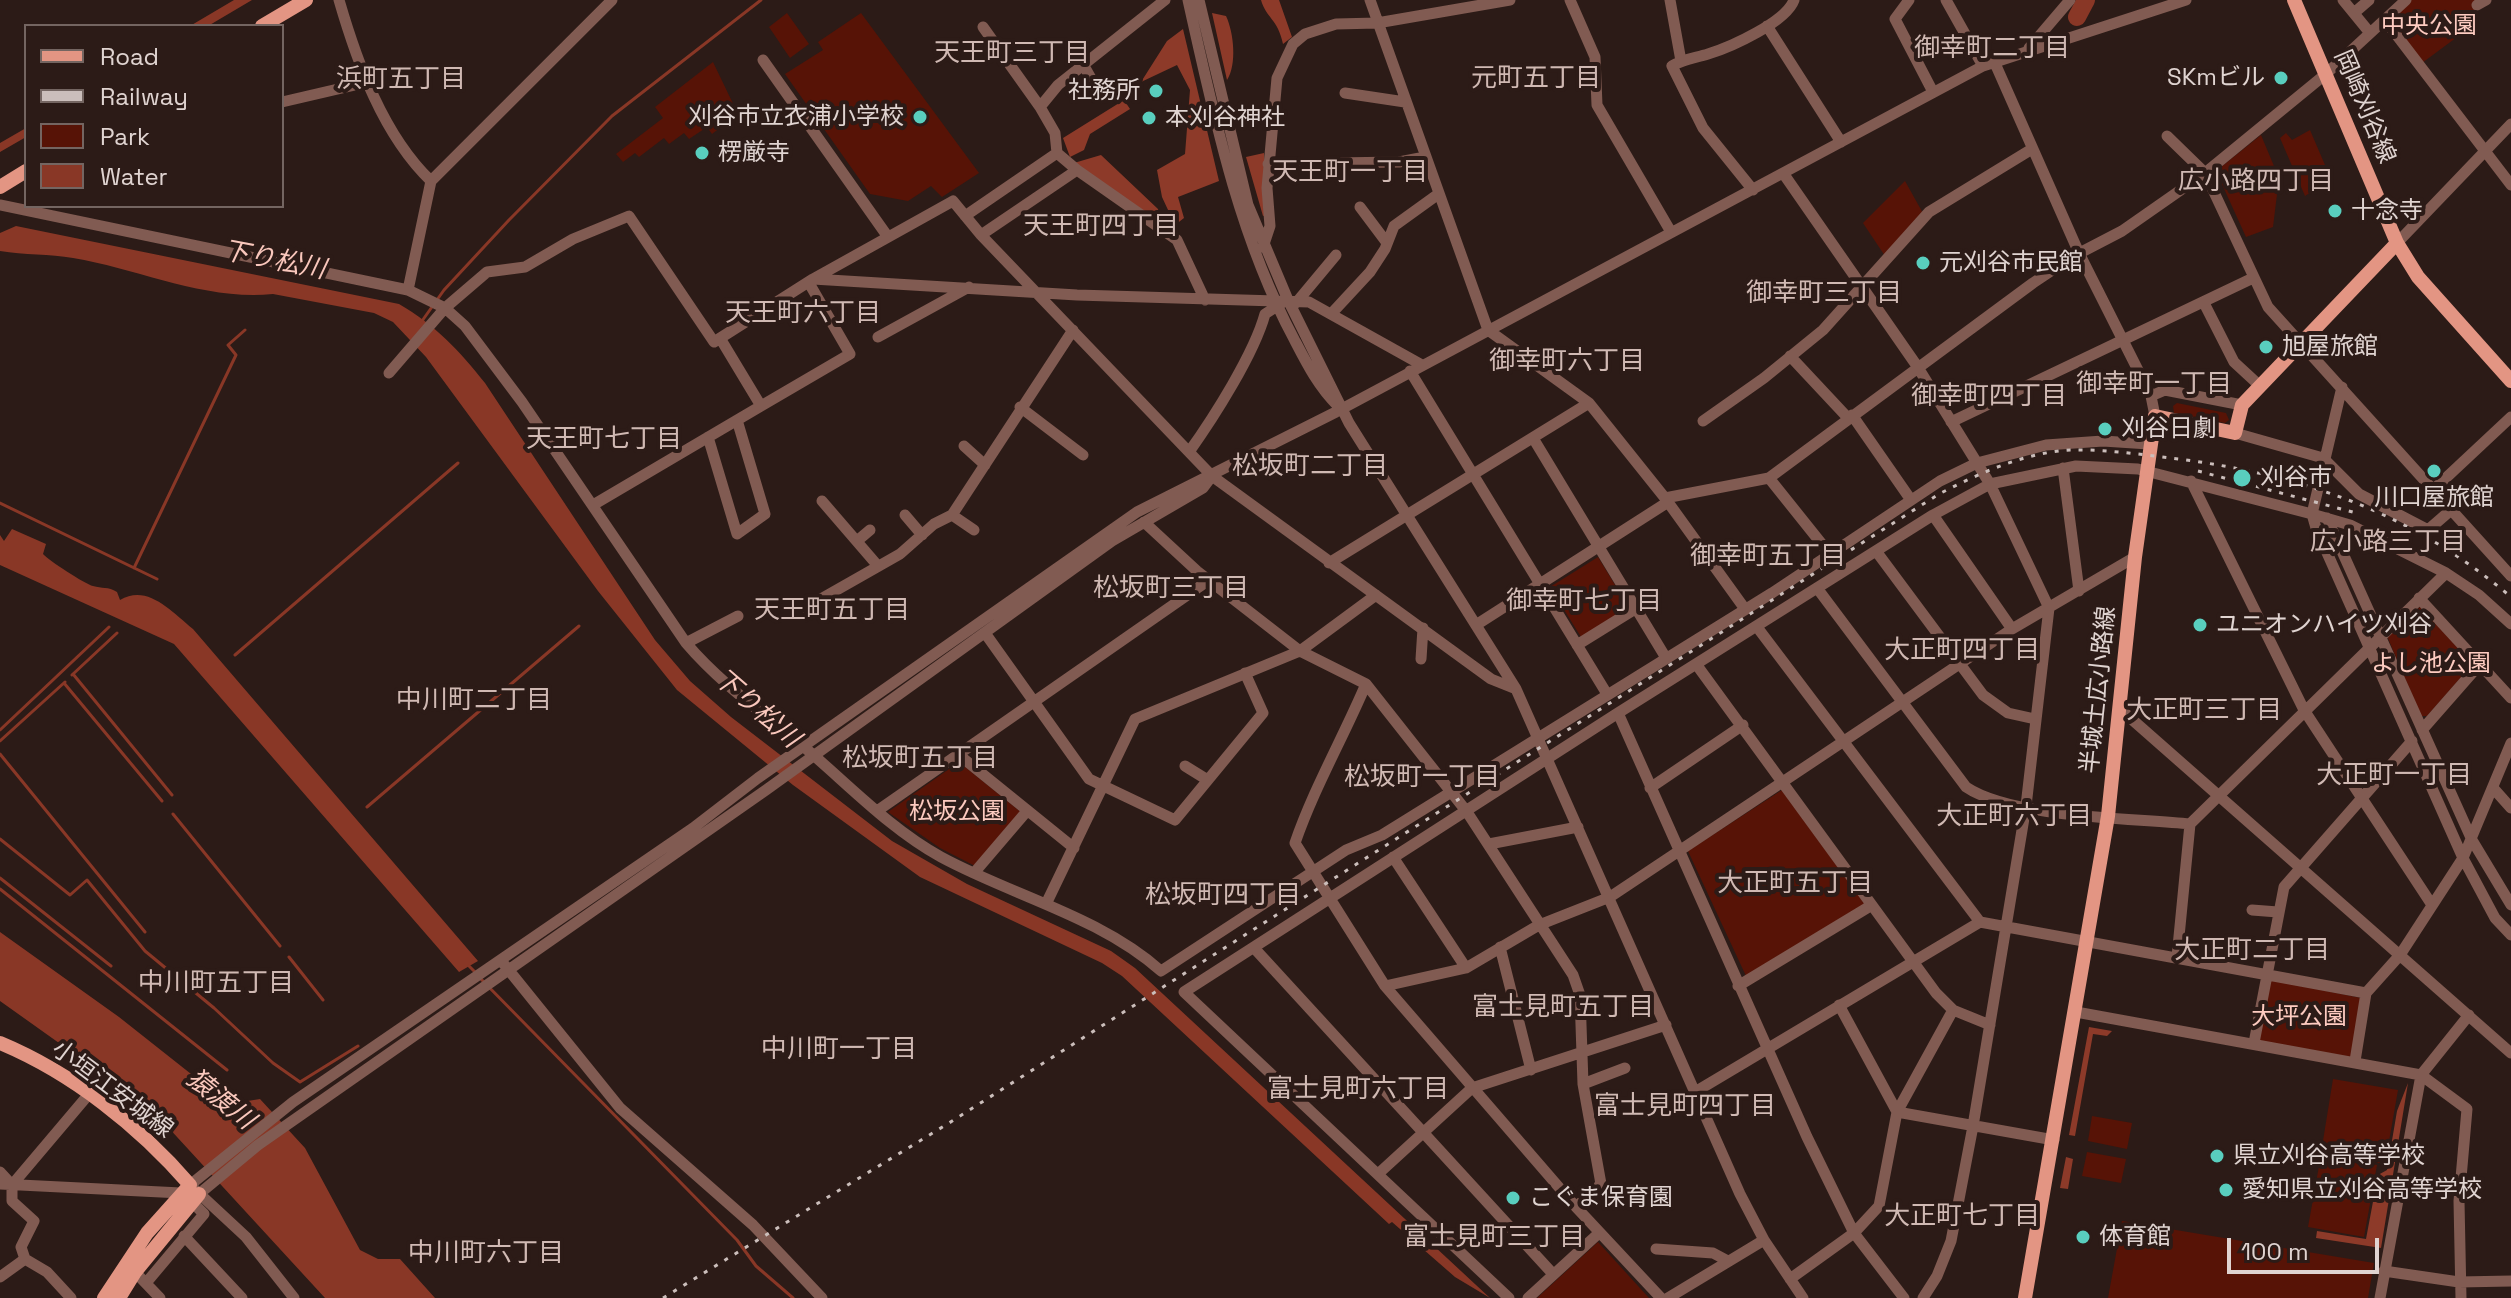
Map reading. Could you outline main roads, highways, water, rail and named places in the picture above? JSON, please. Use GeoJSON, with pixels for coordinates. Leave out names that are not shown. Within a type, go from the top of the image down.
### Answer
{"type":"FeatureCollection","features":[{"type":"Feature","properties":{"kind":"main road"},"geometry":{"type":"LineString","coordinates":[[265,24],[306,0]]}},
{"type":"Feature","properties":{"kind":"main road","name":"岡崎刈谷線"},"geometry":{"type":"LineString","coordinates":[[2294,0],[2397,243],[2418,277],[2511,381]]}},
{"type":"Feature","properties":{"kind":"main road"},"geometry":{"type":"LineString","coordinates":[[0,187],[24,172]]}},
{"type":"Feature","properties":{"kind":"main road","name":"半城土広小路線"},"geometry":{"type":"LineString","coordinates":[[2025,1298],[2108,816],[2135,557],[2155,416],[2235,433],[2242,405],[2397,243]]}},
{"type":"Feature","properties":{"kind":"main road","name":"小垣江安城線"},"geometry":{"type":"LineString","coordinates":[[0,1043],[39,1062],[89,1094],[137,1131],[193,1193]]}},
{"type":"Feature","properties":{"kind":"main road"},"geometry":{"type":"LineString","coordinates":[[119,1298],[193,1193]]}},
{"type":"Feature","properties":{"kind":"main road"},"geometry":{"type":"LineString","coordinates":[[104,1298],[147,1233],[193,1193]]}},
{"type":"Feature","properties":{"kind":"water"},"geometry":{"type":"Polygon","coordinates":[[[234,0],[252,0],[211,24],[193,24],[234,0]]]}},
{"type":"Feature","properties":{"kind":"water"},"geometry":{"type":"Polygon","coordinates":[[[24,129],[24,138],[0,152],[0,143],[24,129]]]}},
{"type":"Feature","properties":{"kind":"water"},"geometry":{"type":"Polygon","coordinates":[[[16,226],[399,304],[424,321],[456,349],[485,383],[655,640],[690,681],[731,717],[892,841],[967,884],[1111,951],[1135,968],[1490,1298],[1455,1277],[1392,1222],[1389,1224],[1122,976],[1102,963],[920,877],[793,785],[677,690],[598,591],[426,357],[393,322],[374,313],[273,294],[222,293],[73,258],[0,251],[0,233],[16,226]]]}},
{"type":"Feature","properties":{"kind":"water"},"geometry":{"type":"Polygon","coordinates":[[[12,529],[46,544],[43,554],[83,581],[114,590],[120,600],[130,596],[149,597],[167,607],[193,629],[478,961],[459,972],[174,644],[0,565],[0,535],[4,541],[12,529]]]}},
{"type":"Feature","properties":{"kind":"water","name":"猿渡川"},"geometry":{"type":"Polygon","coordinates":[[[0,932],[119,1017],[229,1104],[260,1099],[305,1148],[360,1250],[378,1259],[400,1259],[435,1298],[325,1298],[166,1125],[163,1117],[0,1001],[0,932]]]}},
{"type":"Feature","properties":{"kind":"waterway"},"geometry":{"type":"LineString","coordinates":[[422,321],[444,290],[612,116],[761,0]]}},
{"type":"Feature","properties":{"kind":"waterway"},"geometry":{"type":"LineString","coordinates":[[2077,17],[2086,0]]}},
{"type":"Feature","properties":{"kind":"waterway"},"geometry":{"type":"LineString","coordinates":[[134,568],[236,355],[228,345],[245,330]]}},
{"type":"Feature","properties":{"kind":"waterway"},"geometry":{"type":"LineString","coordinates":[[235,655],[458,463]]}},
{"type":"Feature","properties":{"kind":"waterway"},"geometry":{"type":"LineString","coordinates":[[0,503],[157,579]]}},
{"type":"Feature","properties":{"kind":"waterway"},"geometry":{"type":"LineString","coordinates":[[367,807],[579,626]]}},
{"type":"Feature","properties":{"kind":"waterway"},"geometry":{"type":"LineString","coordinates":[[0,730],[109,627]]}},
{"type":"Feature","properties":{"kind":"waterway"},"geometry":{"type":"LineString","coordinates":[[72,675],[117,633]]}},
{"type":"Feature","properties":{"kind":"waterway"},"geometry":{"type":"LineString","coordinates":[[73,674],[172,795]]}},
{"type":"Feature","properties":{"kind":"waterway"},"geometry":{"type":"LineString","coordinates":[[0,741],[65,682]]}},
{"type":"Feature","properties":{"kind":"waterway"},"geometry":{"type":"LineString","coordinates":[[64,683],[162,801]]}},
{"type":"Feature","properties":{"kind":"waterway"},"geometry":{"type":"LineString","coordinates":[[0,754],[145,932]]}},
{"type":"Feature","properties":{"kind":"waterway"},"geometry":{"type":"LineString","coordinates":[[173,814],[280,946]]}},
{"type":"Feature","properties":{"kind":"waterway"},"geometry":{"type":"LineString","coordinates":[[0,839],[70,895],[87,880],[145,951],[214,1008],[273,1063],[300,1082],[358,1046]]}},
{"type":"Feature","properties":{"kind":"waterway"},"geometry":{"type":"LineString","coordinates":[[0,878],[111,966]]}},
{"type":"Feature","properties":{"kind":"waterway","name":"猿渡川"},"geometry":{"type":"LineString","coordinates":[[0,889],[227,1070]]}},
{"type":"Feature","properties":{"kind":"waterway"},"geometry":{"type":"LineString","coordinates":[[289,957],[323,1000]]}},
{"type":"Feature","properties":{"kind":"waterway"},"geometry":{"type":"LineString","coordinates":[[469,966],[475,972]]}},
{"type":"Feature","properties":{"kind":"waterway"},"geometry":{"type":"LineString","coordinates":[[480,978],[737,1240],[756,1266],[793,1298]]}},
{"type":"Feature","properties":{"kind":"railway"},"geometry":{"type":"LineString","coordinates":[[663,1298],[949,1123],[1939,494],[2002,465],[2053,452],[2097,450],[2226,466],[2271,476],[2356,503],[2396,521],[2435,542],[2511,597]]}},
{"type":"Feature","properties":{"kind":"railway"},"geometry":{"type":"LineString","coordinates":[[2198,471],[2360,514]]}},
{"type":"Feature","properties":{"kind":"place","name":"SKmビル"},"geometry":{"type":"Point","coordinates":[2281,78]}},
{"type":"Feature","properties":{"kind":"place","name":"社務所"},"geometry":{"type":"Point","coordinates":[1156,91]}},
{"type":"Feature","properties":{"kind":"place","name":"刈谷市立衣浦小学校"},"geometry":{"type":"Point","coordinates":[920,117]}},
{"type":"Feature","properties":{"kind":"place","name":"本刈谷神社"},"geometry":{"type":"Point","coordinates":[1149,118]}},
{"type":"Feature","properties":{"kind":"place","name":"楞厳寺"},"geometry":{"type":"Point","coordinates":[702,153]}},
{"type":"Feature","properties":{"kind":"place","name":"十念寺"},"geometry":{"type":"Point","coordinates":[2335,211]}},
{"type":"Feature","properties":{"kind":"place","name":"元刈谷市民館"},"geometry":{"type":"Point","coordinates":[1923,263]}},
{"type":"Feature","properties":{"kind":"place","name":"旭屋旅館"},"geometry":{"type":"Point","coordinates":[2266,347]}},
{"type":"Feature","properties":{"kind":"place","name":"刈谷日劇"},"geometry":{"type":"Point","coordinates":[2105,429]}},
{"type":"Feature","properties":{"kind":"place","name":"川口屋旅館"},"geometry":{"type":"Point","coordinates":[2434,471]}},
{"type":"Feature","properties":{"kind":"place","name":"刈谷市"},"geometry":{"type":"Point","coordinates":[2242,478]}},
{"type":"Feature","properties":{"kind":"place","name":"ユニオンハイツ刈谷"},"geometry":{"type":"Point","coordinates":[2200,625]}},
{"type":"Feature","properties":{"kind":"place","name":"県立刈谷高等学校"},"geometry":{"type":"Point","coordinates":[2217,1156]}},
{"type":"Feature","properties":{"kind":"place","name":"愛知県立刈谷高等学校"},"geometry":{"type":"Point","coordinates":[2226,1190]}},
{"type":"Feature","properties":{"kind":"place","name":"こぐま保育園"},"geometry":{"type":"Point","coordinates":[1513,1198]}},
{"type":"Feature","properties":{"kind":"place","name":"体育館"},"geometry":{"type":"Point","coordinates":[2083,1237]}},
{"type":"Feature","properties":{"kind":"district","name":"御幸町二丁目"},"geometry":{"type":"Point","coordinates":[1992,49]}},
{"type":"Feature","properties":{"kind":"district","name":"天王町三丁目"},"geometry":{"type":"Point","coordinates":[1012,54]}},
{"type":"Feature","properties":{"kind":"district","name":"元町五丁目"},"geometry":{"type":"Point","coordinates":[1536,79]}},
{"type":"Feature","properties":{"kind":"district","name":"浜町五丁目"},"geometry":{"type":"Point","coordinates":[401,80]}},
{"type":"Feature","properties":{"kind":"district","name":"天王町一丁目"},"geometry":{"type":"Point","coordinates":[1350,173]}},
{"type":"Feature","properties":{"kind":"district","name":"広小路四丁目"},"geometry":{"type":"Point","coordinates":[2256,182]}},
{"type":"Feature","properties":{"kind":"district","name":"天王町四丁目"},"geometry":{"type":"Point","coordinates":[1101,227]}},
{"type":"Feature","properties":{"kind":"district","name":"御幸町三丁目"},"geometry":{"type":"Point","coordinates":[1824,294]}},
{"type":"Feature","properties":{"kind":"district","name":"天王町六丁目"},"geometry":{"type":"Point","coordinates":[803,314]}},
{"type":"Feature","properties":{"kind":"district","name":"御幸町六丁目"},"geometry":{"type":"Point","coordinates":[1567,362]}},
{"type":"Feature","properties":{"kind":"district","name":"御幸町一丁目"},"geometry":{"type":"Point","coordinates":[2154,385]}},
{"type":"Feature","properties":{"kind":"district","name":"御幸町四丁目"},"geometry":{"type":"Point","coordinates":[1989,397]}},
{"type":"Feature","properties":{"kind":"district","name":"天王町七丁目"},"geometry":{"type":"Point","coordinates":[604,440]}},
{"type":"Feature","properties":{"kind":"district","name":"松坂町二丁目"},"geometry":{"type":"Point","coordinates":[1310,467]}},
{"type":"Feature","properties":{"kind":"district","name":"広小路三丁目"},"geometry":{"type":"Point","coordinates":[2388,543]}},
{"type":"Feature","properties":{"kind":"district","name":"御幸町五丁目"},"geometry":{"type":"Point","coordinates":[1768,557]}},
{"type":"Feature","properties":{"kind":"district","name":"松坂町三丁目"},"geometry":{"type":"Point","coordinates":[1171,589]}},
{"type":"Feature","properties":{"kind":"district","name":"御幸町七丁目"},"geometry":{"type":"Point","coordinates":[1584,602]}},
{"type":"Feature","properties":{"kind":"district","name":"天王町五丁目"},"geometry":{"type":"Point","coordinates":[832,611]}},
{"type":"Feature","properties":{"kind":"district","name":"大正町四丁目"},"geometry":{"type":"Point","coordinates":[1962,651]}},
{"type":"Feature","properties":{"kind":"district","name":"中川町二丁目"},"geometry":{"type":"Point","coordinates":[474,701]}},
{"type":"Feature","properties":{"kind":"district","name":"大正町三丁目"},"geometry":{"type":"Point","coordinates":[2204,711]}},
{"type":"Feature","properties":{"kind":"district","name":"松坂町五丁目"},"geometry":{"type":"Point","coordinates":[920,759]}},
{"type":"Feature","properties":{"kind":"district","name":"大正町一丁目"},"geometry":{"type":"Point","coordinates":[2394,776]}},
{"type":"Feature","properties":{"kind":"district","name":"松坂町一丁目"},"geometry":{"type":"Point","coordinates":[1422,778]}},
{"type":"Feature","properties":{"kind":"district","name":"大正町六丁目"},"geometry":{"type":"Point","coordinates":[2014,817]}},
{"type":"Feature","properties":{"kind":"district","name":"大正町五丁目"},"geometry":{"type":"Point","coordinates":[1795,884]}},
{"type":"Feature","properties":{"kind":"district","name":"松坂町四丁目"},"geometry":{"type":"Point","coordinates":[1223,896]}},
{"type":"Feature","properties":{"kind":"district","name":"大正町二丁目"},"geometry":{"type":"Point","coordinates":[2252,951]}},
{"type":"Feature","properties":{"kind":"district","name":"中川町五丁目"},"geometry":{"type":"Point","coordinates":[216,984]}},
{"type":"Feature","properties":{"kind":"district","name":"富士見町五丁目"},"geometry":{"type":"Point","coordinates":[1563,1008]}},
{"type":"Feature","properties":{"kind":"district","name":"中川町一丁目"},"geometry":{"type":"Point","coordinates":[839,1050]}},
{"type":"Feature","properties":{"kind":"district","name":"富士見町六丁目"},"geometry":{"type":"Point","coordinates":[1358,1090]}},
{"type":"Feature","properties":{"kind":"district","name":"富士見町四丁目"},"geometry":{"type":"Point","coordinates":[1685,1107]}},
{"type":"Feature","properties":{"kind":"district","name":"大正町七丁目"},"geometry":{"type":"Point","coordinates":[1962,1217]}},
{"type":"Feature","properties":{"kind":"district","name":"富士見町三丁目"},"geometry":{"type":"Point","coordinates":[1494,1238]}},
{"type":"Feature","properties":{"kind":"district","name":"中川町六丁目"},"geometry":{"type":"Point","coordinates":[486,1254]}},
{"type":"Feature","properties":{"kind":"park label","name":"中央公園"},"geometry":{"type":"Point","coordinates":[2429,26]}},
{"type":"Feature","properties":{"kind":"park label","name":"よし池公園"},"geometry":{"type":"Point","coordinates":[2431,664]}},
{"type":"Feature","properties":{"kind":"park label","name":"松坂公園"},"geometry":{"type":"Point","coordinates":[957,812]}},
{"type":"Feature","properties":{"kind":"park label","name":"大坪公園"},"geometry":{"type":"Point","coordinates":[2299,1017]}},
{"type":"Feature","properties":{"kind":"water label","name":"下り松川"},"geometry":{"type":"Point","coordinates":[274,261]}},
{"type":"Feature","properties":{"kind":"water label","name":"下り松川"},"geometry":{"type":"Point","coordinates":[756,709]}}]}
